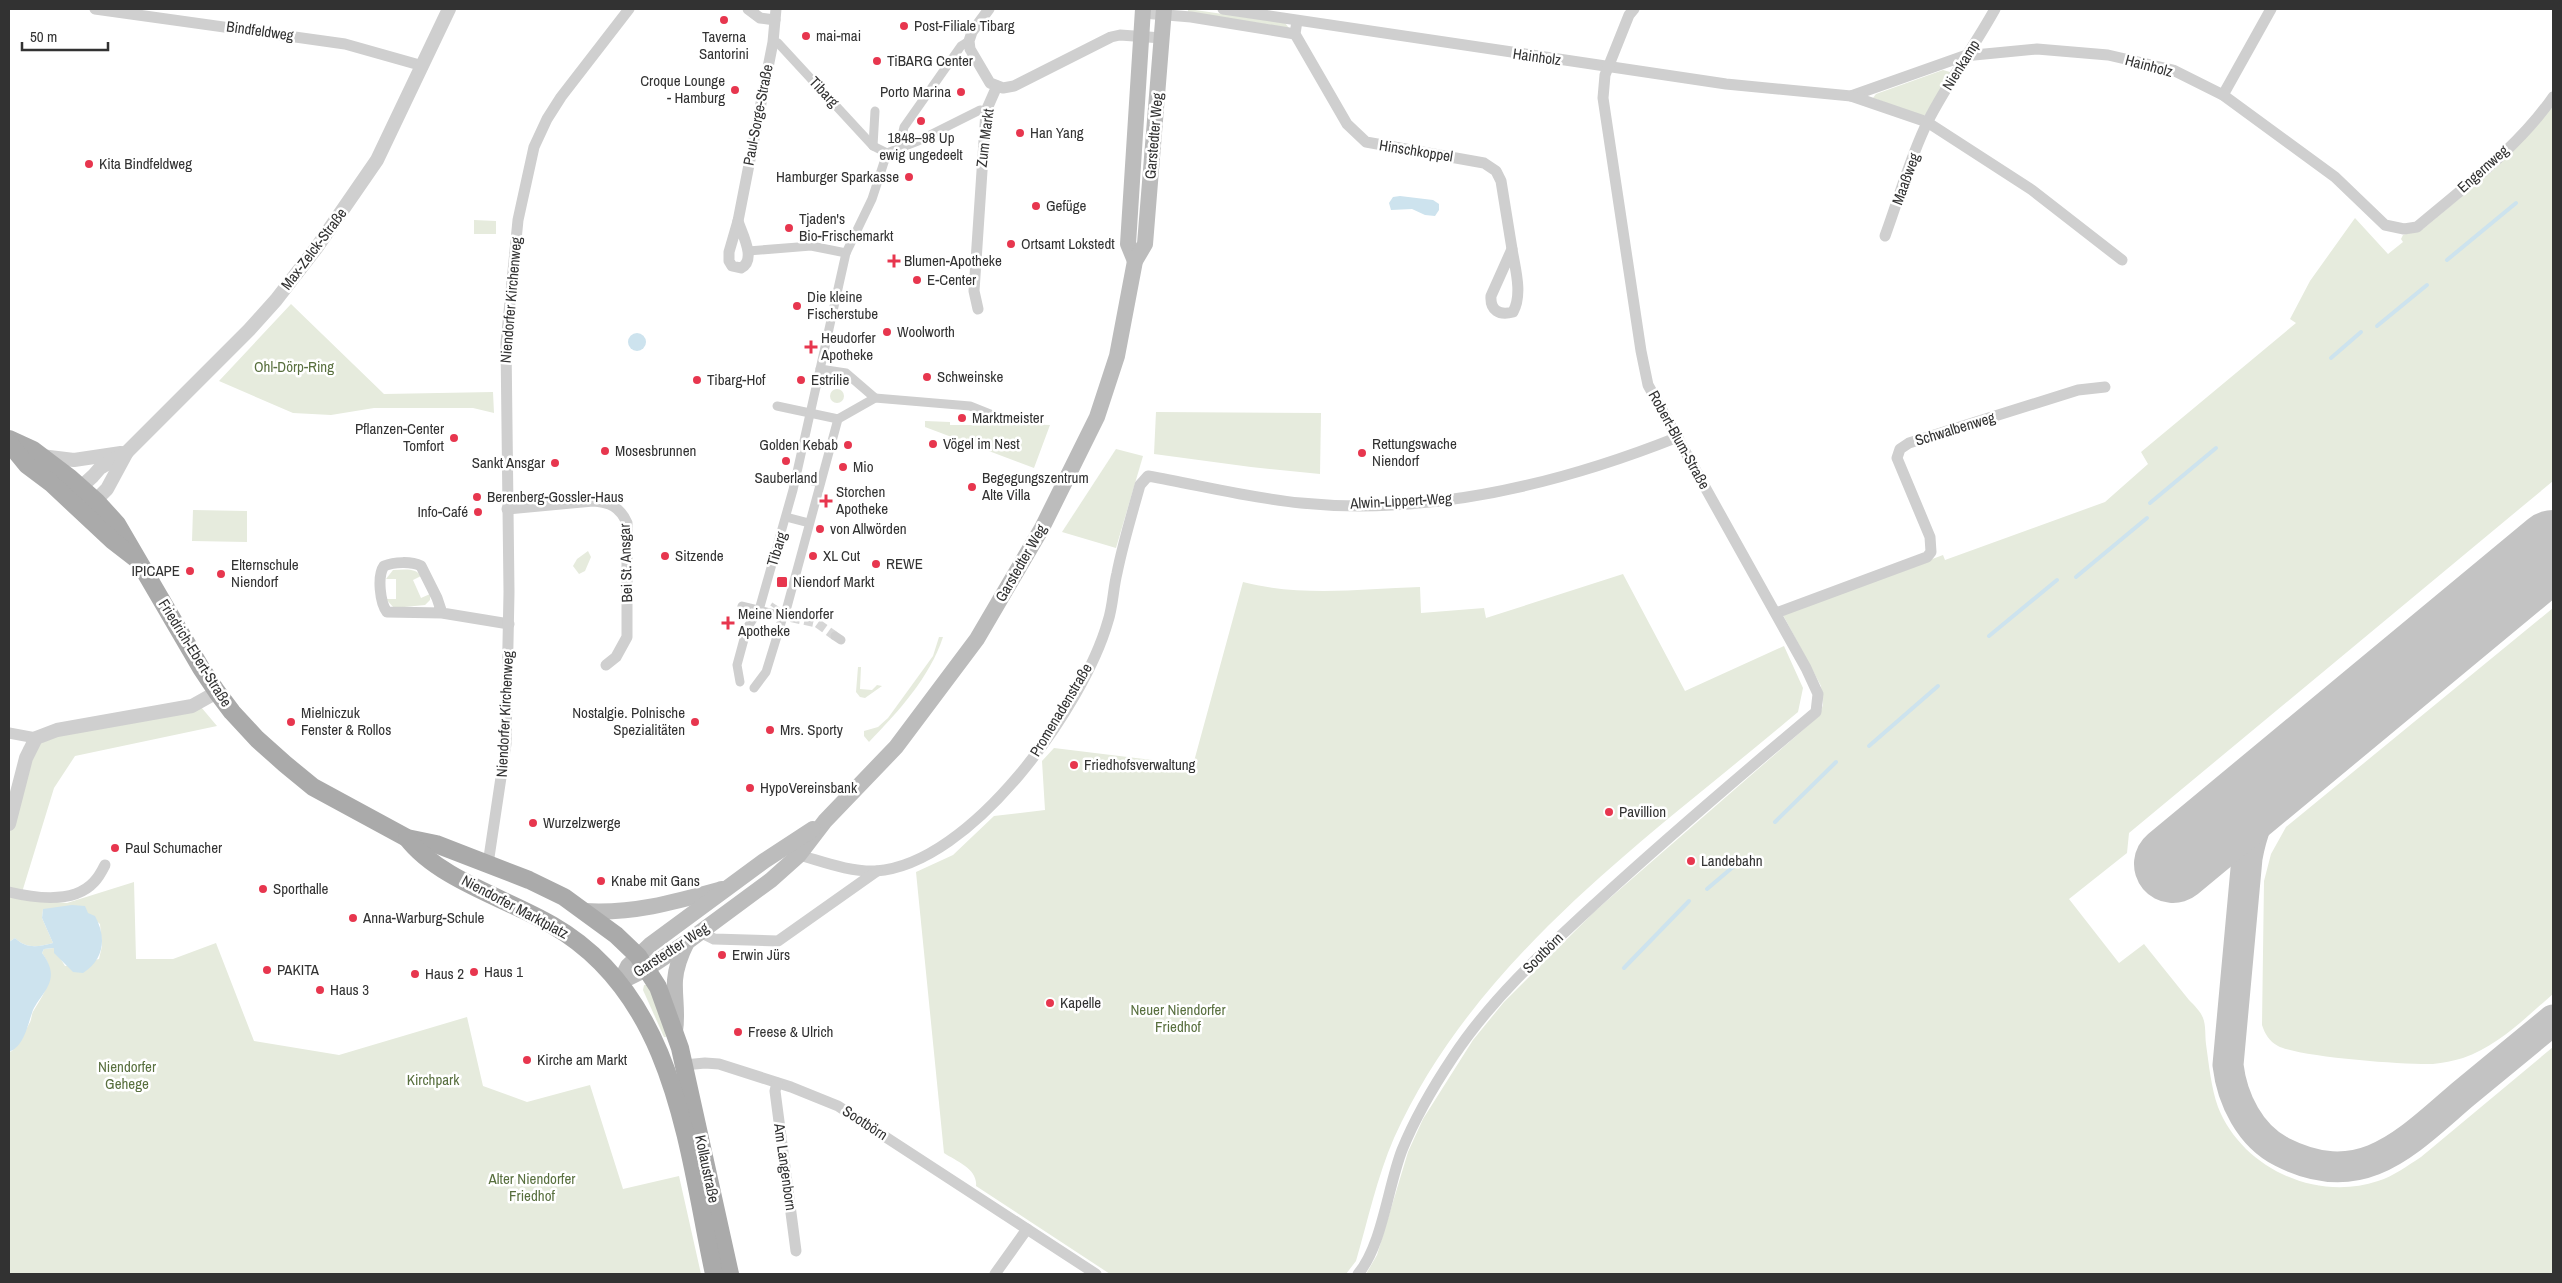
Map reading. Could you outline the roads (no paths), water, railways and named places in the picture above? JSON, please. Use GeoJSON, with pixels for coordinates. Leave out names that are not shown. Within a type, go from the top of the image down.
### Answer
{"type":"FeatureCollection","features":[{"type":"Feature","properties":{"kind":"main road","name":"Garstedter Weg"},"geometry":{"type":"LineString","coordinates":[[1135,261],[1128,244],[1143,11]]}},
{"type":"Feature","properties":{"kind":"main road","name":"Garstedter Weg"},"geometry":{"type":"LineString","coordinates":[[620,982],[626,970],[687,942],[771,880],[799,855],[825,821],[882,763],[938,693],[977,639],[1042,528],[1097,417],[1117,356],[1135,261],[1145,244],[1164,12]]}},
{"type":"Feature","properties":{"kind":"main road","name":"Friedrich-Ebert-Straße"},"geometry":{"type":"LineString","coordinates":[[9,439],[40,456],[81,488],[97,502],[124,534],[201,668],[232,712],[257,740],[313,787],[407,838],[436,844],[488,864]]}},
{"type":"Feature","properties":{"kind":"main road","name":"Friedrich-Ebert-Straße"},"geometry":{"type":"LineString","coordinates":[[9,443],[27,465],[80,510],[113,542],[140,561]]}},
{"type":"Feature","properties":{"kind":"main road","name":"Garstedter Weg"},"geometry":{"type":"LineString","coordinates":[[643,962],[764,861],[825,821]]}},
{"type":"Feature","properties":{"kind":"main road","name":"Friedrich-Ebert-Straße"},"geometry":{"type":"LineString","coordinates":[[407,838],[440,868]]}},
{"type":"Feature","properties":{"kind":"main road","name":"Niendorfer Marktplatz"},"geometry":{"type":"LineString","coordinates":[[488,864],[564,897],[616,935],[643,962],[658,987],[684,1065]]}},
{"type":"Feature","properties":{"kind":"main road","name":"Niendorfer Marktplatz"},"geometry":{"type":"LineString","coordinates":[[440,868],[554,926],[585,948],[620,982],[648,1025],[667,1068],[678,1107],[696,1190]]}},
{"type":"Feature","properties":{"kind":"main road"},"geometry":{"type":"LineString","coordinates":[[584,910],[606,912],[648,909],[734,885]]}},
{"type":"Feature","properties":{"kind":"main road"},"geometry":{"type":"LineString","coordinates":[[674,1031],[678,1013],[675,978],[679,958],[687,942]]}},
{"type":"Feature","properties":{"kind":"main road","name":"Kollaustraße"},"geometry":{"type":"LineString","coordinates":[[684,1065],[730,1274]]}},
{"type":"Feature","properties":{"kind":"main road","name":"Kollaustraße"},"geometry":{"type":"LineString","coordinates":[[696,1190],[714,1274]]}},
{"type":"Feature","properties":{"kind":"street","name":"Bindfeldweg"},"geometry":{"type":"LineString","coordinates":[[96,9],[345,44],[423,66]]}},
{"type":"Feature","properties":{"kind":"street","name":"Max-Zelck-Straße"},"geometry":{"type":"LineString","coordinates":[[81,488],[100,468],[127,452],[249,330],[276,300],[322,242],[377,160],[449,9]]}},
{"type":"Feature","properties":{"kind":"street","name":"Niendorfer Kirchenweg"},"geometry":{"type":"LineString","coordinates":[[488,864],[506,744],[509,624],[506,373],[508,312],[515,247],[527,174],[534,147],[553,110],[629,9]]}},
{"type":"Feature","properties":{"kind":"street"},"geometry":{"type":"LineString","coordinates":[[748,9],[760,18],[776,14]]}},
{"type":"Feature","properties":{"kind":"street"},"geometry":{"type":"LineString","coordinates":[[989,9],[972,32],[969,41],[970,49],[985,77],[997,86],[1014,86],[1111,37],[1140,36],[1162,38]]}},
{"type":"Feature","properties":{"kind":"street","name":"Hainholz"},"geometry":{"type":"LineString","coordinates":[[1224,9],[1726,84],[1851,96],[1927,122],[2032,190],[2122,260]]}},
{"type":"Feature","properties":{"kind":"street","name":"Robert-Blum-Straße"},"geometry":{"type":"LineString","coordinates":[[1634,9],[1629,15],[1605,75],[1603,98],[1641,351],[1648,385],[1806,668],[1818,700]]}},
{"type":"Feature","properties":{"kind":"street","name":"Nienkamp"},"geometry":{"type":"LineString","coordinates":[[1927,122],[1964,56],[1977,40],[1995,9]]}},
{"type":"Feature","properties":{"kind":"street"},"geometry":{"type":"LineString","coordinates":[[2222,96],[2271,9]]}},
{"type":"Feature","properties":{"kind":"street"},"geometry":{"type":"LineString","coordinates":[[1143,11],[1164,12],[1295,34],[1297,21]]}},
{"type":"Feature","properties":{"kind":"street","name":"Paul-Sorge-Straße"},"geometry":{"type":"LineString","coordinates":[[748,251],[749,261],[744,267],[738,268],[730,264],[729,252],[738,222],[773,42],[776,14]]}},
{"type":"Feature","properties":{"kind":"street","name":"Hinschkoppel"},"geometry":{"type":"LineString","coordinates":[[1295,34],[1347,124],[1366,142],[1466,158],[1484,163],[1496,171],[1501,181],[1512,249],[1516,276],[1517,305],[1513,312],[1504,314],[1496,311],[1490,304],[1491,296],[1512,249]]}},
{"type":"Feature","properties":{"kind":"street"},"geometry":{"type":"LineString","coordinates":[[899,149],[904,127],[961,46],[969,41]]}},
{"type":"Feature","properties":{"kind":"street","name":"Tibarg"},"geometry":{"type":"LineString","coordinates":[[740,682],[737,665],[747,628],[759,610],[786,517],[789,489],[796,477],[846,253],[872,199],[887,153],[873,146],[778,42],[773,42]]}},
{"type":"Feature","properties":{"kind":"street","name":"Hainholz"},"geometry":{"type":"LineString","coordinates":[[1851,96],[1964,56],[2037,50],[2108,55],[2173,70],[2222,96],[2335,177],[2385,225],[2404,229]]}},
{"type":"Feature","properties":{"kind":"street","name":"Zum Markt"},"geometry":{"type":"LineString","coordinates":[[978,309],[974,291],[986,111],[997,86]]}},
{"type":"Feature","properties":{"kind":"street","name":"Engernweg"},"geometry":{"type":"LineString","coordinates":[[2404,229],[2417,227],[2492,164],[2520,136],[2553,97]]}},
{"type":"Feature","properties":{"kind":"street"},"geometry":{"type":"LineString","coordinates":[[887,153],[980,110],[986,111]]}},
{"type":"Feature","properties":{"kind":"street"},"geometry":{"type":"LineString","coordinates":[[873,146],[875,111]]}},
{"type":"Feature","properties":{"kind":"street","name":"Maaßweg"},"geometry":{"type":"LineString","coordinates":[[1885,236],[1927,122]]}},
{"type":"Feature","properties":{"kind":"street"},"geometry":{"type":"LineString","coordinates":[[738,222],[748,251],[811,246],[846,253]]}},
{"type":"Feature","properties":{"kind":"street"},"geometry":{"type":"LineString","coordinates":[[820,369],[846,373],[875,398]]}},
{"type":"Feature","properties":{"kind":"street","name":"Schwalbenweg"},"geometry":{"type":"LineString","coordinates":[[1776,613],[1927,557],[1931,552],[1930,537],[1897,458],[1900,449],[1908,443],[2078,390],[2105,387]]}},
{"type":"Feature","properties":{"kind":"street"},"geometry":{"type":"LineString","coordinates":[[777,406],[838,419],[875,398],[970,406],[1000,418]]}},
{"type":"Feature","properties":{"kind":"street","name":"Tibarg"},"geometry":{"type":"LineString","coordinates":[[787,607],[838,419]]}},
{"type":"Feature","properties":{"kind":"street","name":"Alwin-Lippert-Weg"},"geometry":{"type":"LineString","coordinates":[[1148,476],[1201,488],[1302,503],[1410,504],[1458,498],[1574,474],[1678,437]]}},
{"type":"Feature","properties":{"kind":"street","name":"Max-Zelck-Straße"},"geometry":{"type":"LineString","coordinates":[[80,510],[97,502],[111,482],[127,452]]}},
{"type":"Feature","properties":{"kind":"street"},"geometry":{"type":"LineString","coordinates":[[40,456],[74,460],[127,452]]}},
{"type":"Feature","properties":{"kind":"street","name":"Promenadenstraße"},"geometry":{"type":"LineString","coordinates":[[799,855],[848,869],[877,871],[919,860],[963,832],[1028,764],[1056,724],[1085,676],[1108,621],[1116,573],[1140,485],[1148,476]]}},
{"type":"Feature","properties":{"kind":"street"},"geometry":{"type":"LineString","coordinates":[[796,477],[820,483]]}},
{"type":"Feature","properties":{"kind":"street"},"geometry":{"type":"LineString","coordinates":[[80,510],[78,498],[81,488]]}},
{"type":"Feature","properties":{"kind":"street","name":"Bei St. Ansgar"},"geometry":{"type":"LineString","coordinates":[[507,510],[593,501],[606,502],[617,508],[624,515],[627,522],[627,637],[616,657],[606,665]]}},
{"type":"Feature","properties":{"kind":"street","name":"Tibarg"},"geometry":{"type":"LineString","coordinates":[[786,517],[809,523]]}},
{"type":"Feature","properties":{"kind":"street"},"geometry":{"type":"LineString","coordinates":[[442,613],[422,567],[409,564],[384,566],[380,575],[382,606],[387,612],[442,613],[509,624]]}},
{"type":"Feature","properties":{"kind":"street"},"geometry":{"type":"LineString","coordinates":[[742,606],[777,614],[766,672],[754,688]]}},
{"type":"Feature","properties":{"kind":"street"},"geometry":{"type":"LineString","coordinates":[[9,733],[36,738],[56,730],[192,706],[217,692]]}},
{"type":"Feature","properties":{"kind":"street","name":"Sootbörn"},"geometry":{"type":"LineString","coordinates":[[1358,1274],[1365,1266],[1374,1243],[1402,1152],[1416,1119],[1462,1044],[1498,1000],[1547,948],[1677,829],[1816,712],[1818,700]]}},
{"type":"Feature","properties":{"kind":"street"},"geometry":{"type":"LineString","coordinates":[[9,824],[26,758],[36,738]]}},
{"type":"Feature","properties":{"kind":"street"},"geometry":{"type":"LineString","coordinates":[[9,892],[42,898],[61,897],[79,892],[94,883],[105,866]]}},
{"type":"Feature","properties":{"kind":"street","name":"Promenadenstraße"},"geometry":{"type":"LineString","coordinates":[[700,932],[714,939],[778,941],[877,871]]}},
{"type":"Feature","properties":{"kind":"street","name":"Sootbörn"},"geometry":{"type":"LineString","coordinates":[[684,1065],[714,1063],[777,1083],[838,1106],[1096,1274]]}},
{"type":"Feature","properties":{"kind":"street","name":"Am Langenborn"},"geometry":{"type":"LineString","coordinates":[[777,1083],[775,1091],[796,1252]]}},
{"type":"Feature","properties":{"kind":"street"},"geometry":{"type":"LineString","coordinates":[[995,1274],[1027,1229]]}},
{"type":"Feature","properties":{"kind":"water"},"geometry":{"type":"Polygon","coordinates":[[[1400,196],[1433,200],[1439,204],[1439,210],[1435,216],[1425,215],[1412,209],[1391,210],[1389,203],[1393,197],[1400,196]]]}},
{"type":"Feature","properties":{"kind":"water"},"geometry":{"type":"Polygon","coordinates":[[[637,333],[643,336],[646,342],[643,348],[637,351],[631,348],[628,342],[631,336],[637,333]]]}},
{"type":"Feature","properties":{"kind":"water"},"geometry":{"type":"Polygon","coordinates":[[[72,905],[85,906],[88,913],[95,916],[99,924],[102,940],[99,955],[83,973],[73,972],[54,953],[54,948],[44,949],[42,953],[51,972],[48,986],[35,1006],[22,1041],[9,1052],[9,942],[15,938],[23,944],[32,946],[53,943],[42,918],[43,909],[72,905]]]}},
{"type":"Feature","properties":{"kind":"waterway"},"geometry":{"type":"LineString","coordinates":[[2447,260],[2516,203]]}},
{"type":"Feature","properties":{"kind":"waterway"},"geometry":{"type":"LineString","coordinates":[[2377,326],[2427,285]]}},
{"type":"Feature","properties":{"kind":"waterway"},"geometry":{"type":"LineString","coordinates":[[2331,358],[2361,332]]}},
{"type":"Feature","properties":{"kind":"waterway"},"geometry":{"type":"LineString","coordinates":[[2150,503],[2216,448]]}},
{"type":"Feature","properties":{"kind":"waterway"},"geometry":{"type":"LineString","coordinates":[[2076,577],[2147,518]]}},
{"type":"Feature","properties":{"kind":"waterway"},"geometry":{"type":"LineString","coordinates":[[1989,636],[2057,580]]}},
{"type":"Feature","properties":{"kind":"waterway"},"geometry":{"type":"LineString","coordinates":[[1869,746],[1938,686]]}},
{"type":"Feature","properties":{"kind":"waterway"},"geometry":{"type":"LineString","coordinates":[[1775,822],[1836,762]]}},
{"type":"Feature","properties":{"kind":"waterway"},"geometry":{"type":"LineString","coordinates":[[1707,889],[1740,861]]}},
{"type":"Feature","properties":{"kind":"waterway"},"geometry":{"type":"LineString","coordinates":[[1624,968],[1689,901]]}},
{"type":"Feature","properties":{"kind":"tunnel"},"geometry":{"type":"LineString","coordinates":[[778,615],[817,623],[835,636]]}},
{"type":"Feature","properties":{"kind":"place","name":"Taverna Santorini"},"geometry":{"type":"Point","coordinates":[724,20]}},
{"type":"Feature","properties":{"kind":"place","name":"Post-Filiale Tibarg"},"geometry":{"type":"Point","coordinates":[904,26]}},
{"type":"Feature","properties":{"kind":"place","name":"mai-mai"},"geometry":{"type":"Point","coordinates":[806,36]}},
{"type":"Feature","properties":{"kind":"place","name":"TiBARG Center"},"geometry":{"type":"Point","coordinates":[877,61]}},
{"type":"Feature","properties":{"kind":"place","name":"Croque Lounge - Hamburg"},"geometry":{"type":"Point","coordinates":[735,90]}},
{"type":"Feature","properties":{"kind":"place","name":"Porto Marina"},"geometry":{"type":"Point","coordinates":[961,92]}},
{"type":"Feature","properties":{"kind":"place","name":"1848–98 Up ewig ungedeelt"},"geometry":{"type":"Point","coordinates":[921,121]}},
{"type":"Feature","properties":{"kind":"place","name":"Han Yang"},"geometry":{"type":"Point","coordinates":[1020,133]}},
{"type":"Feature","properties":{"kind":"place","name":"Kita Bindfeldweg"},"geometry":{"type":"Point","coordinates":[89,164]}},
{"type":"Feature","properties":{"kind":"place","name":"Hamburger Sparkasse"},"geometry":{"type":"Point","coordinates":[909,177]}},
{"type":"Feature","properties":{"kind":"place","name":"Gefüge"},"geometry":{"type":"Point","coordinates":[1036,206]}},
{"type":"Feature","properties":{"kind":"place","name":"Tjaden's Bio-Frischemarkt"},"geometry":{"type":"Point","coordinates":[789,228]}},
{"type":"Feature","properties":{"kind":"place","name":"Ortsamt Lokstedt"},"geometry":{"type":"Point","coordinates":[1011,244]}},
{"type":"Feature","properties":{"kind":"place","name":"Blumen-Apotheke"},"geometry":{"type":"Point","coordinates":[894,261]}},
{"type":"Feature","properties":{"kind":"place","name":"E-Center"},"geometry":{"type":"Point","coordinates":[917,280]}},
{"type":"Feature","properties":{"kind":"place","name":"Die kleine Fischerstube"},"geometry":{"type":"Point","coordinates":[797,306]}},
{"type":"Feature","properties":{"kind":"place","name":"Woolworth"},"geometry":{"type":"Point","coordinates":[887,332]}},
{"type":"Feature","properties":{"kind":"place","name":"Heudorfer Apotheke"},"geometry":{"type":"Point","coordinates":[811,347]}},
{"type":"Feature","properties":{"kind":"place","name":"Schweinske"},"geometry":{"type":"Point","coordinates":[927,377]}},
{"type":"Feature","properties":{"kind":"place","name":"Tibarg-Hof"},"geometry":{"type":"Point","coordinates":[697,380]}},
{"type":"Feature","properties":{"kind":"place","name":"Estrilie"},"geometry":{"type":"Point","coordinates":[801,380]}},
{"type":"Feature","properties":{"kind":"place","name":"Marktmeister"},"geometry":{"type":"Point","coordinates":[962,418]}},
{"type":"Feature","properties":{"kind":"place","name":"Pflanzen-Center Tomfort"},"geometry":{"type":"Point","coordinates":[454,438]}},
{"type":"Feature","properties":{"kind":"place","name":"Vögel im Nest"},"geometry":{"type":"Point","coordinates":[933,444]}},
{"type":"Feature","properties":{"kind":"place","name":"Golden Kebab"},"geometry":{"type":"Point","coordinates":[848,445]}},
{"type":"Feature","properties":{"kind":"place","name":"Mosesbrunnen"},"geometry":{"type":"Point","coordinates":[605,451]}},
{"type":"Feature","properties":{"kind":"place","name":"Rettungswache Niendorf"},"geometry":{"type":"Point","coordinates":[1362,453]}},
{"type":"Feature","properties":{"kind":"place","name":"Sauberland"},"geometry":{"type":"Point","coordinates":[786,461]}},
{"type":"Feature","properties":{"kind":"place","name":"Sankt Ansgar"},"geometry":{"type":"Point","coordinates":[555,463]}},
{"type":"Feature","properties":{"kind":"place","name":"Mio"},"geometry":{"type":"Point","coordinates":[843,467]}},
{"type":"Feature","properties":{"kind":"place","name":"Begegungszentrum Alte Villa"},"geometry":{"type":"Point","coordinates":[972,487]}},
{"type":"Feature","properties":{"kind":"place","name":"Berenberg-Gossler-Haus"},"geometry":{"type":"Point","coordinates":[477,497]}},
{"type":"Feature","properties":{"kind":"place","name":"Storchen Apotheke"},"geometry":{"type":"Point","coordinates":[826,501]}},
{"type":"Feature","properties":{"kind":"place","name":"Info-Café"},"geometry":{"type":"Point","coordinates":[478,512]}},
{"type":"Feature","properties":{"kind":"place","name":"von Allwörden"},"geometry":{"type":"Point","coordinates":[820,529]}},
{"type":"Feature","properties":{"kind":"place","name":"Sitzende"},"geometry":{"type":"Point","coordinates":[665,556]}},
{"type":"Feature","properties":{"kind":"place","name":"XL Cut"},"geometry":{"type":"Point","coordinates":[813,556]}},
{"type":"Feature","properties":{"kind":"place","name":"REWE"},"geometry":{"type":"Point","coordinates":[876,564]}},
{"type":"Feature","properties":{"kind":"place","name":"IPICAPE"},"geometry":{"type":"Point","coordinates":[190,571]}},
{"type":"Feature","properties":{"kind":"place","name":"Elternschule Niendorf"},"geometry":{"type":"Point","coordinates":[221,574]}},
{"type":"Feature","properties":{"kind":"place","name":"Niendorf Markt"},"geometry":{"type":"Point","coordinates":[782,582]}},
{"type":"Feature","properties":{"kind":"place","name":"Meine Niendorfer Apotheke"},"geometry":{"type":"Point","coordinates":[728,623]}},
{"type":"Feature","properties":{"kind":"place","name":"Mielniczuk Fenster & Rollos"},"geometry":{"type":"Point","coordinates":[291,722]}},
{"type":"Feature","properties":{"kind":"place","name":"Nostalgie. Polnische Spezialitäten"},"geometry":{"type":"Point","coordinates":[695,722]}},
{"type":"Feature","properties":{"kind":"place","name":"Mrs. Sporty"},"geometry":{"type":"Point","coordinates":[770,730]}},
{"type":"Feature","properties":{"kind":"place","name":"Friedhofsverwaltung"},"geometry":{"type":"Point","coordinates":[1074,765]}},
{"type":"Feature","properties":{"kind":"place","name":"HypoVereinsbank"},"geometry":{"type":"Point","coordinates":[750,788]}},
{"type":"Feature","properties":{"kind":"place","name":"Pavillion"},"geometry":{"type":"Point","coordinates":[1609,812]}},
{"type":"Feature","properties":{"kind":"place","name":"Wurzelzwerge"},"geometry":{"type":"Point","coordinates":[533,823]}},
{"type":"Feature","properties":{"kind":"place","name":"Paul Schumacher"},"geometry":{"type":"Point","coordinates":[115,848]}},
{"type":"Feature","properties":{"kind":"place","name":"Landebahn"},"geometry":{"type":"Point","coordinates":[1691,861]}},
{"type":"Feature","properties":{"kind":"place","name":"Knabe mit Gans"},"geometry":{"type":"Point","coordinates":[601,881]}},
{"type":"Feature","properties":{"kind":"place","name":"Sporthalle"},"geometry":{"type":"Point","coordinates":[263,889]}},
{"type":"Feature","properties":{"kind":"place","name":"Anna-Warburg-Schule"},"geometry":{"type":"Point","coordinates":[353,918]}},
{"type":"Feature","properties":{"kind":"place","name":"Erwin Jürs"},"geometry":{"type":"Point","coordinates":[722,955]}},
{"type":"Feature","properties":{"kind":"place","name":"PAKITA"},"geometry":{"type":"Point","coordinates":[267,970]}},
{"type":"Feature","properties":{"kind":"place","name":"Haus 1"},"geometry":{"type":"Point","coordinates":[474,972]}},
{"type":"Feature","properties":{"kind":"place","name":"Haus 2"},"geometry":{"type":"Point","coordinates":[415,974]}},
{"type":"Feature","properties":{"kind":"place","name":"Haus 3"},"geometry":{"type":"Point","coordinates":[320,990]}},
{"type":"Feature","properties":{"kind":"place","name":"Kapelle"},"geometry":{"type":"Point","coordinates":[1050,1003]}},
{"type":"Feature","properties":{"kind":"place","name":"Freese & Ulrich"},"geometry":{"type":"Point","coordinates":[738,1032]}},
{"type":"Feature","properties":{"kind":"place","name":"Kirche am Markt"},"geometry":{"type":"Point","coordinates":[527,1060]}},
{"type":"Feature","properties":{"kind":"park label","name":"Ohl-Dörp-Ring"},"geometry":{"type":"Point","coordinates":[294,367]}},
{"type":"Feature","properties":{"kind":"park label","name":"Neuer Niendorfer Friedhof"},"geometry":{"type":"Point","coordinates":[1178,1018]}},
{"type":"Feature","properties":{"kind":"park label","name":"Niendorfer Gehege"},"geometry":{"type":"Point","coordinates":[127,1076]}},
{"type":"Feature","properties":{"kind":"park label","name":"Kirchpark"},"geometry":{"type":"Point","coordinates":[433,1080]}},
{"type":"Feature","properties":{"kind":"park label","name":"Alter Niendorfer Friedhof"},"geometry":{"type":"Point","coordinates":[532,1188]}}]}
